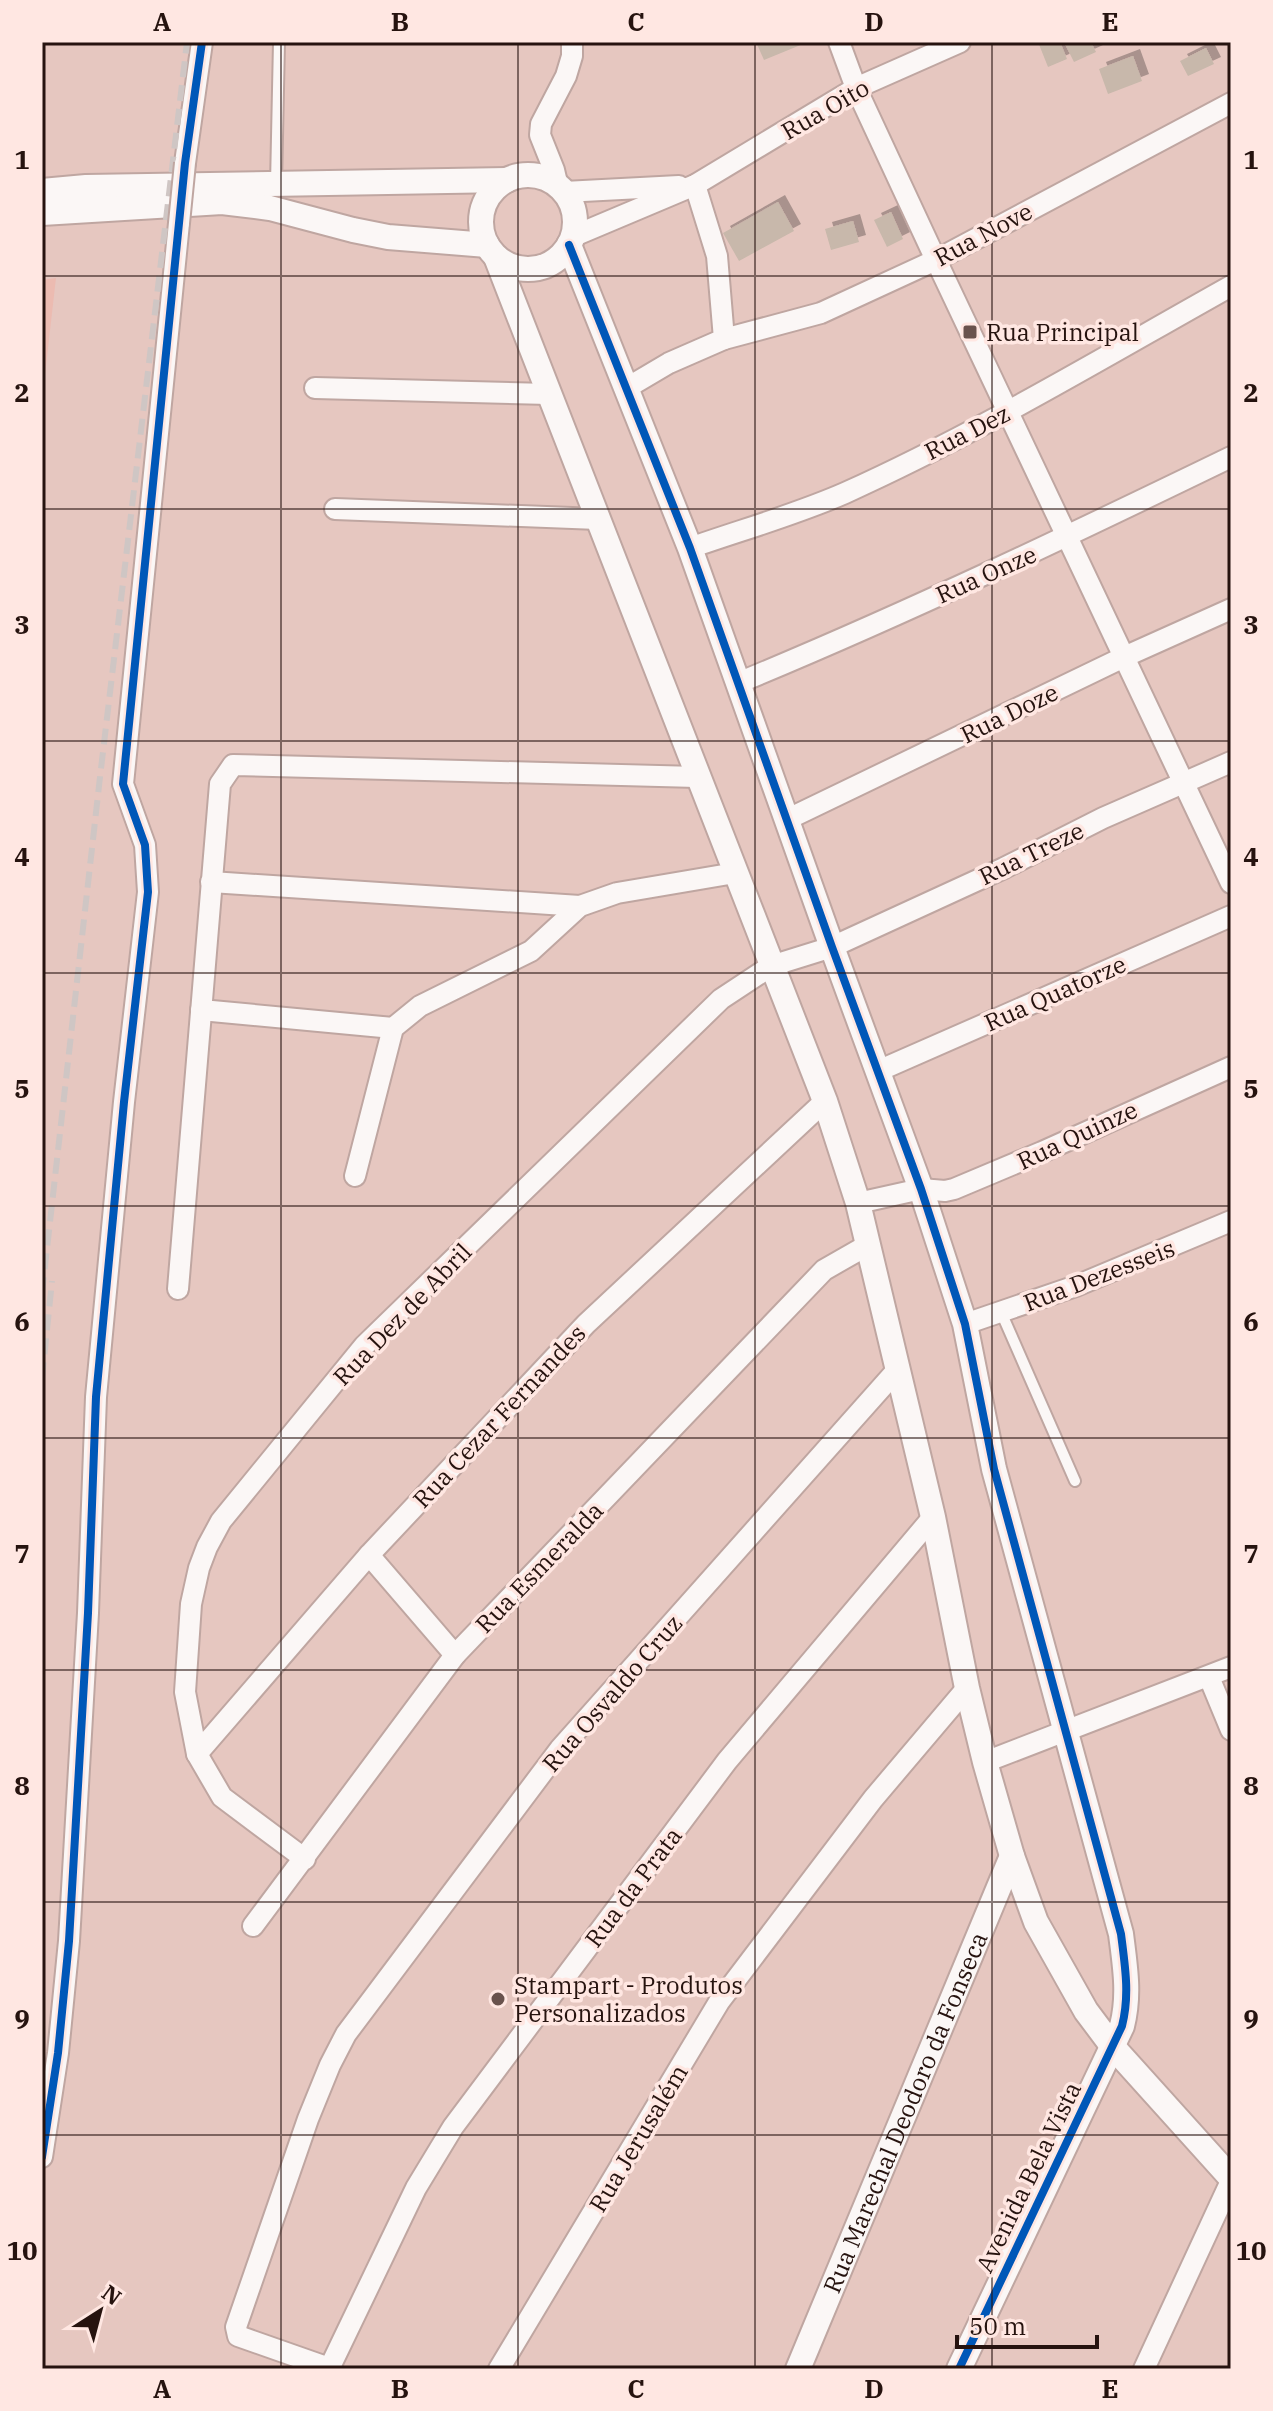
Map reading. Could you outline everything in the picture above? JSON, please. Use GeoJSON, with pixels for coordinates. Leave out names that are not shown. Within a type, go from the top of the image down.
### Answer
{"type":"FeatureCollection","features":[{"type":"Feature","properties":{"kind":"street"},"geometry":{"type":"LineString","coordinates":[[42,2157],[58,2053],[69,1941],[88,1613],[96,1397],[148,892],[145,845],[123,784],[185,163],[202,42]]}},
{"type":"Feature","properties":{"kind":"street"},"geometry":{"type":"LineString","coordinates":[[42,213],[222,202],[270,208],[388,237],[492,251],[509,265],[536,269],[561,256],[572,241],[575,221],[572,206],[561,190],[540,135],[541,124],[566,76],[572,56],[572,42]]}},
{"type":"Feature","properties":{"kind":"street"},"geometry":{"type":"LineString","coordinates":[[839,42],[856,88],[936,260],[1231,883]]}},
{"type":"Feature","properties":{"kind":"street","name":"Rua Oito"},"geometry":{"type":"LineString","coordinates":[[572,241],[695,185],[856,88],[960,42]]}},
{"type":"Feature","properties":{"kind":"street","name":"Rua Nove"},"geometry":{"type":"LineString","coordinates":[[625,389],[669,363],[724,339],[821,313],[936,260],[1231,103]]}},
{"type":"Feature","properties":{"kind":"street"},"geometry":{"type":"LineString","coordinates":[[561,190],[538,176],[522,175],[507,180],[494,188],[485,201],[481,231],[492,251],[549,394],[825,1101],[858,1203],[933,1517],[967,1688],[1012,1856],[1036,1922],[1086,2011],[1113,2047],[1231,2180],[1144,2369]]}},
{"type":"Feature","properties":{"kind":"street"},"geometry":{"type":"LineString","coordinates":[[42,191],[86,187],[507,180]]}},
{"type":"Feature","properties":{"kind":"street"},"geometry":{"type":"LineString","coordinates":[[695,185],[717,256],[724,339]]}},
{"type":"Feature","properties":{"kind":"street","name":"Rua Oito"},"geometry":{"type":"LineString","coordinates":[[561,190],[695,185]]}},
{"type":"Feature","properties":{"kind":"street","name":"Avenida Bela Vista"},"geometry":{"type":"LineString","coordinates":[[572,241],[625,389],[690,548],[921,1189],[965,1324],[994,1469],[1121,1934],[1127,1976],[1127,2006],[1122,2026],[959,2369]]}},
{"type":"Feature","properties":{"kind":"street","name":"Rua Dez"},"geometry":{"type":"LineString","coordinates":[[690,548],[842,494],[1007,411],[1231,286]]}},
{"type":"Feature","properties":{"kind":"street"},"geometry":{"type":"LineString","coordinates":[[315,388],[549,394]]}},
{"type":"Feature","properties":{"kind":"street","name":"Rua Onze"},"geometry":{"type":"LineString","coordinates":[[738,683],[812,653],[1067,537],[1231,457]]}},
{"type":"Feature","properties":{"kind":"street"},"geometry":{"type":"LineString","coordinates":[[335,509],[598,519]]}},
{"type":"Feature","properties":{"kind":"street","name":"Rua Doze"},"geometry":{"type":"LineString","coordinates":[[788,819],[1124,657],[1231,609]]}},
{"type":"Feature","properties":{"kind":"street","name":"Rua Treze"},"geometry":{"type":"LineString","coordinates":[[832,947],[1231,762]]}},
{"type":"Feature","properties":{"kind":"street"},"geometry":{"type":"LineString","coordinates":[[178,1289],[220,784],[233,765],[697,777]]}},
{"type":"Feature","properties":{"kind":"street"},"geometry":{"type":"LineString","coordinates":[[211,882],[580,906],[617,893],[735,873]]}},
{"type":"Feature","properties":{"kind":"street"},"geometry":{"type":"LineString","coordinates":[[355,1176],[393,1028],[420,1006],[531,951],[580,906]]}},
{"type":"Feature","properties":{"kind":"street","name":"Rua Quatorze"},"geometry":{"type":"LineString","coordinates":[[878,1071],[1231,916]]}},
{"type":"Feature","properties":{"kind":"street","name":"Rua Dez de Abril"},"geometry":{"type":"LineString","coordinates":[[305,1859],[222,1797],[197,1754],[185,1692],[191,1604],[199,1568],[221,1521],[364,1346],[721,999],[771,966],[832,947]]}},
{"type":"Feature","properties":{"kind":"street"},"geometry":{"type":"LineString","coordinates":[[201,1010],[393,1028]]}},
{"type":"Feature","properties":{"kind":"street","name":"Rua Quinze"},"geometry":{"type":"LineString","coordinates":[[858,1203],[921,1189],[954,1189],[1231,1067]]}},
{"type":"Feature","properties":{"kind":"street","name":"Rua Cezar Fernandes"},"geometry":{"type":"LineString","coordinates":[[197,1754],[369,1555],[586,1324],[825,1101]]}},
{"type":"Feature","properties":{"kind":"street","name":"Rua Dezesseis"},"geometry":{"type":"LineString","coordinates":[[965,1324],[1076,1286],[1231,1221]]}},
{"type":"Feature","properties":{"kind":"street","name":"Rua Esmeralda"},"geometry":{"type":"LineString","coordinates":[[253,1926],[455,1655],[824,1270],[866,1246]]}},
{"type":"Feature","properties":{"kind":"street","name":"Rua Osvaldo Cruz"},"geometry":{"type":"LineString","coordinates":[[330,2369],[241,2338],[236,2333],[236,2327],[308,2119],[346,2034],[560,1749],[898,1369]]}},
{"type":"Feature","properties":{"kind":"street","name":"Rua da Prata"},"geometry":{"type":"LineString","coordinates":[[330,2369],[416,2188],[453,2127],[727,1761],[933,1517]]}},
{"type":"Feature","properties":{"kind":"street"},"geometry":{"type":"LineString","coordinates":[[369,1555],[455,1655]]}},
{"type":"Feature","properties":{"kind":"street"},"geometry":{"type":"LineString","coordinates":[[985,1762],[1231,1667]]}},
{"type":"Feature","properties":{"kind":"street"},"geometry":{"type":"LineString","coordinates":[[1209,1677],[1231,1730]]}},
{"type":"Feature","properties":{"kind":"street","name":"Rua Jerusalém"},"geometry":{"type":"LineString","coordinates":[[499,2369],[719,2002],[873,1799],[967,1688]]}},
{"type":"Feature","properties":{"kind":"street","name":"Rua Marechal Deodoro da Fonseca"},"geometry":{"type":"LineString","coordinates":[[798,2369],[1012,1856]]}},
{"type":"Feature","properties":{"kind":"lane"},"geometry":{"type":"LineString","coordinates":[[276,184],[279,42]]}},
{"type":"Feature","properties":{"kind":"lane"},"geometry":{"type":"LineString","coordinates":[[42,225],[114,207]]}},
{"type":"Feature","properties":{"kind":"lane"},"geometry":{"type":"LineString","coordinates":[[1001,1312],[1075,1481]]}},
{"type":"Feature","properties":{"kind":"shaded area"},"geometry":{"type":"Polygon","coordinates":[[[56,278],[42,401],[42,280],[56,278]]]}},
{"type":"Feature","properties":{"kind":"building"},"geometry":{"type":"Polygon","coordinates":[[[756,42],[802,42],[803,44],[764,60],[756,42]]]}},
{"type":"Feature","properties":{"kind":"building"},"geometry":{"type":"Polygon","coordinates":[[[1038,42],[1060,42],[1067,59],[1048,67],[1038,42]]]}},
{"type":"Feature","properties":{"kind":"building"},"geometry":{"type":"Polygon","coordinates":[[[1064,42],[1091,42],[1096,52],[1074,62],[1064,42]]]}},
{"type":"Feature","properties":{"kind":"building"},"geometry":{"type":"Polygon","coordinates":[[[1206,48],[1214,64],[1188,76],[1180,61],[1206,48]]]}},
{"type":"Feature","properties":{"kind":"building"},"geometry":{"type":"Polygon","coordinates":[[[1133,56],[1142,81],[1108,94],[1099,69],[1133,56]]]}},
{"type":"Feature","properties":{"kind":"building"},"geometry":{"type":"Polygon","coordinates":[[[778,202],[794,231],[739,261],[723,233],[778,202]]]}},
{"type":"Feature","properties":{"kind":"building"},"geometry":{"type":"Polygon","coordinates":[[[891,212],[903,239],[887,247],[874,220],[891,212]]]}},
{"type":"Feature","properties":{"kind":"building"},"geometry":{"type":"Polygon","coordinates":[[[853,221],[859,242],[831,250],[825,229],[853,221]]]}},
{"type":"Feature","properties":{"kind":"railway"},"geometry":{"type":"LineString","coordinates":[[42,1293],[187,42]]}},
{"type":"Feature","properties":{"kind":"railway"},"geometry":{"type":"LineString","coordinates":[[42,1378],[52,1281]]}},
{"type":"Feature","properties":{"kind":"cycle path"},"geometry":{"type":"LineString","coordinates":[[42,2157],[58,2053],[69,1941],[88,1613],[96,1397],[148,892],[145,845],[123,784],[185,163],[202,42]]}},
{"type":"Feature","properties":{"kind":"cycle path"},"geometry":{"type":"LineString","coordinates":[[569,245],[690,548],[921,1189],[965,1324],[994,1469],[1121,1934],[1126,1992],[1122,2026],[959,2369]]}},
{"type":"Feature","properties":{"kind":"place","name":"Rua Principal"},"geometry":{"type":"Point","coordinates":[970,332]}},
{"type":"Feature","properties":{"kind":"place","name":"Stampart - Produtos Personalizados"},"geometry":{"type":"Point","coordinates":[498,1999]}}]}
